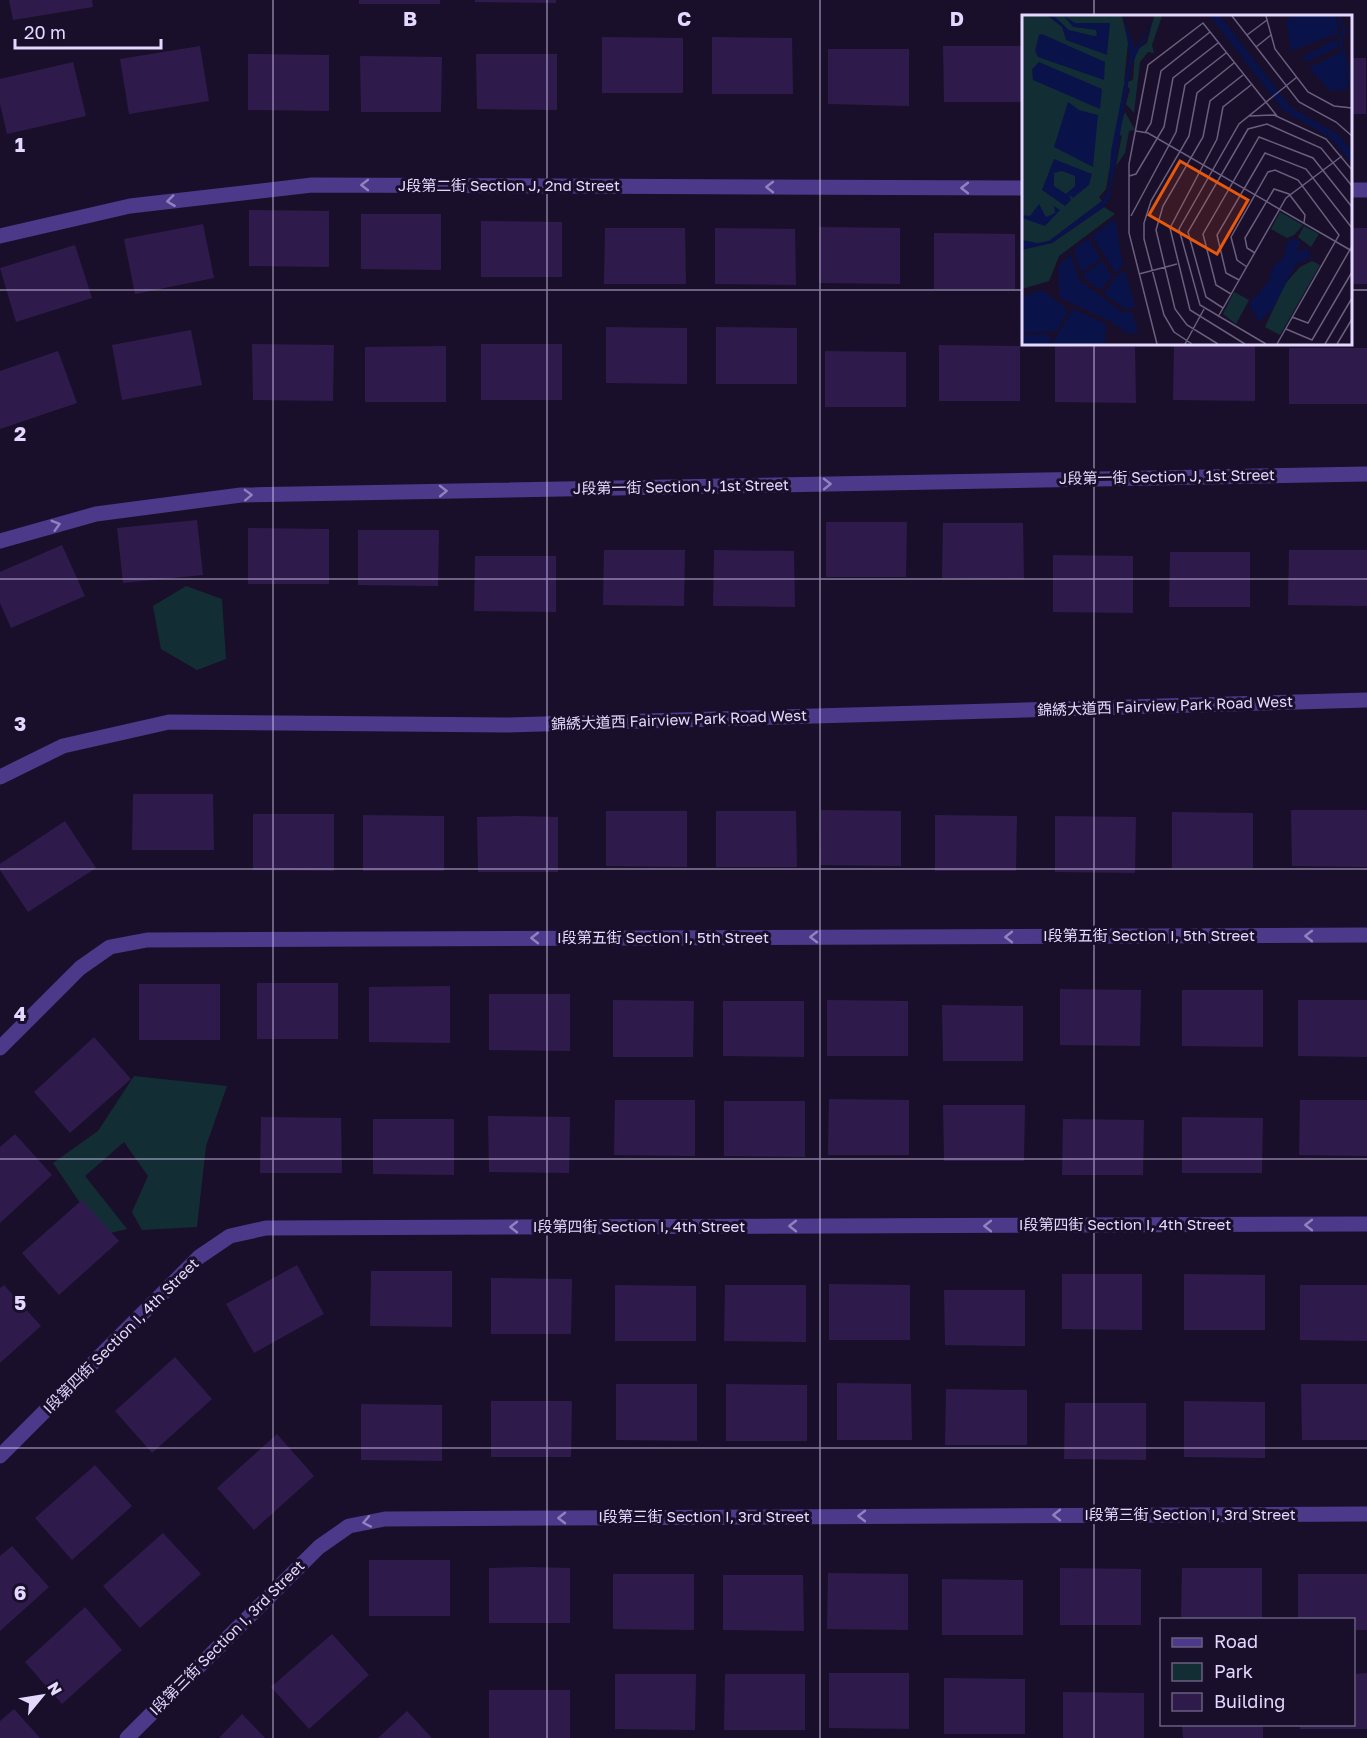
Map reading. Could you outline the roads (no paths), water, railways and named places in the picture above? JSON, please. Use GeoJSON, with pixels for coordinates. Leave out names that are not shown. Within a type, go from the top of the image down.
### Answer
{"type":"FeatureCollection","features":[{"type":"Feature","properties":{"kind":"street","name":"J段第二街 Section J, 2nd Street"},"geometry":{"type":"LineString","coordinates":[[0,236],[130,206],[312,185],[1022,188]]}},
{"type":"Feature","properties":{"kind":"street","name":"J段第一街 Section J, 1st Street"},"geometry":{"type":"LineString","coordinates":[[0,541],[96,514],[241,495],[1367,474]]}},
{"type":"Feature","properties":{"kind":"street","name":"錦綉大道西 Fairview Park Road West"},"geometry":{"type":"LineString","coordinates":[[0,777],[63,746],[169,722],[507,725],[1367,700]]}},
{"type":"Feature","properties":{"kind":"street","name":"I段第五街 Section I, 5th Street"},"geometry":{"type":"LineString","coordinates":[[0,1048],[80,968],[110,947],[147,940],[1367,935]]}},
{"type":"Feature","properties":{"kind":"street","name":"I段第四街 Section I, 4th Street"},"geometry":{"type":"LineString","coordinates":[[0,1456],[199,1257],[230,1236],[266,1228],[1367,1224]]}},
{"type":"Feature","properties":{"kind":"street","name":"I段第三街 Section I, 3rd Street"},"geometry":{"type":"LineString","coordinates":[[127,1738],[319,1547],[349,1526],[385,1519],[1367,1514]]}}]}
